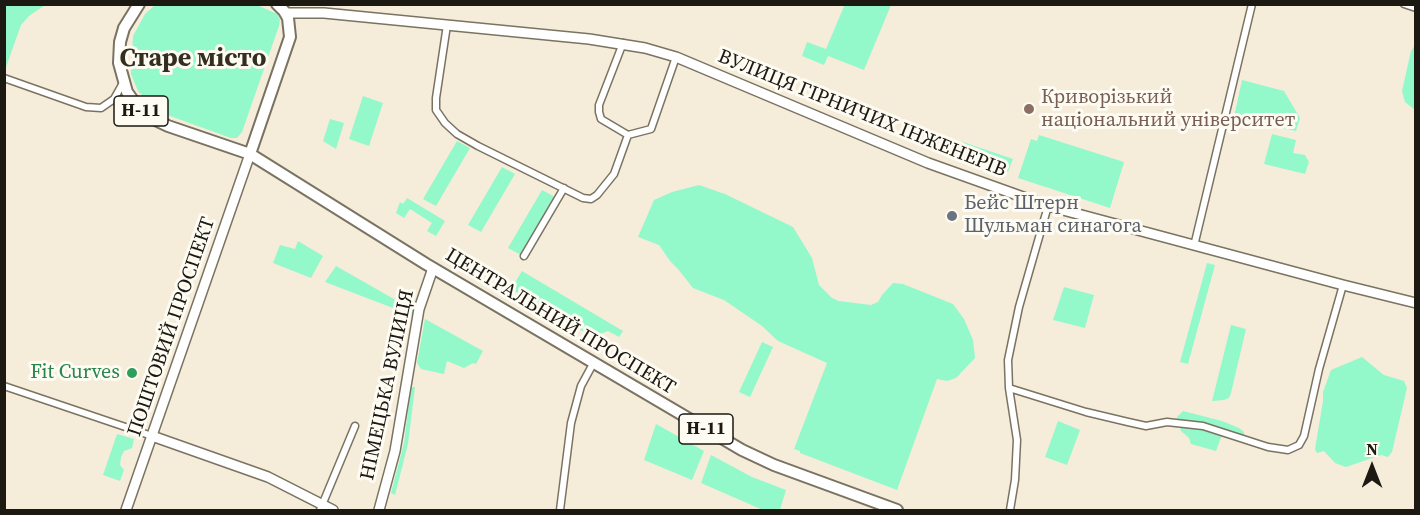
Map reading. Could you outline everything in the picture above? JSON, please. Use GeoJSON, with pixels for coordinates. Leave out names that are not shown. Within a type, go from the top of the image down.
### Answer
{"type":"FeatureCollection","features":[{"type":"Feature","properties":{"kind":"main road","name":"Н-11"},"geometry":{"type":"LineString","coordinates":[[139,4],[127,21],[120,42],[119,63],[123,83],[134,103],[149,117],[168,126],[250,154]]}},
{"type":"Feature","properties":{"kind":"main road"},"geometry":{"type":"LineString","coordinates":[[250,154],[290,37],[290,24],[285,8]]}},
{"type":"Feature","properties":{"kind":"main road","name":"ЦЕНТРАЛЬНИЙ ПРОСПЕКТ"},"geometry":{"type":"LineString","coordinates":[[250,154],[433,268],[750,454],[897,510]]}},
{"type":"Feature","properties":{"kind":"street"},"geometry":{"type":"LineString","coordinates":[[1194,246],[1252,4]]}},
{"type":"Feature","properties":{"kind":"street"},"geometry":{"type":"LineString","coordinates":[[1404,4],[1416,8]]}},
{"type":"Feature","properties":{"kind":"street","name":"ВУЛИЦЯ ГІРНИЧИХ ІНЖЕНЕРІВ"},"geometry":{"type":"LineString","coordinates":[[285,8],[623,43],[676,57],[928,163],[1048,206],[1416,303]]}},
{"type":"Feature","properties":{"kind":"street"},"geometry":{"type":"LineString","coordinates":[[447,25],[436,104],[438,113],[458,134],[524,170],[583,198],[591,199],[614,174],[628,135]]}},
{"type":"Feature","properties":{"kind":"street"},"geometry":{"type":"LineString","coordinates":[[623,43],[599,105],[599,112],[601,119],[628,135],[651,129],[676,57]]}},
{"type":"Feature","properties":{"kind":"street"},"geometry":{"type":"LineString","coordinates":[[4,87],[6,79],[86,107],[101,108],[114,99],[123,83]]}},
{"type":"Feature","properties":{"kind":"street","name":"ПОШТОВИЙ ПРОСПЕКТ"},"geometry":{"type":"LineString","coordinates":[[126,510],[250,154]]}},
{"type":"Feature","properties":{"kind":"street"},"geometry":{"type":"LineString","coordinates":[[524,256],[564,188]]}},
{"type":"Feature","properties":{"kind":"street"},"geometry":{"type":"LineString","coordinates":[[1010,510],[1015,480],[1017,440],[1009,388],[1008,360],[1010,345],[1048,206]]}},
{"type":"Feature","properties":{"kind":"street","name":"НІМЕЦЬКА ВУЛИЦЯ"},"geometry":{"type":"LineString","coordinates":[[379,510],[395,451],[420,309],[433,268]]}},
{"type":"Feature","properties":{"kind":"street"},"geometry":{"type":"LineString","coordinates":[[1009,388],[1086,412],[1128,422],[1152,426],[1167,422],[1203,426],[1288,450],[1299,445],[1304,436],[1319,369],[1343,285]]}},
{"type":"Feature","properties":{"kind":"street"},"geometry":{"type":"LineString","coordinates":[[560,510],[570,423],[581,386],[594,362]]}},
{"type":"Feature","properties":{"kind":"street"},"geometry":{"type":"LineString","coordinates":[[4,386],[255,472],[321,507],[333,510]]}},
{"type":"Feature","properties":{"kind":"street"},"geometry":{"type":"LineString","coordinates":[[321,507],[355,426]]}},
{"type":"Feature","properties":{"kind":"green space"},"geometry":{"type":"Polygon","coordinates":[[[5,4],[45,5],[21,25],[5,70],[5,4]]]}},
{"type":"Feature","properties":{"kind":"green space"},"geometry":{"type":"Polygon","coordinates":[[[156,4],[257,5],[277,14],[280,19],[279,26],[242,132],[237,138],[231,138],[159,112],[138,91],[131,74],[133,36],[145,14],[156,4]]]}},
{"type":"Feature","properties":{"kind":"green space"},"geometry":{"type":"Polygon","coordinates":[[[845,4],[891,5],[864,70],[828,56],[824,65],[802,56],[807,42],[826,49],[845,4]]]}},
{"type":"Feature","properties":{"kind":"green space"},"geometry":{"type":"Polygon","coordinates":[[[1415,45],[1415,110],[1405,102],[1402,91],[1411,51],[1415,45]]]}},
{"type":"Feature","properties":{"kind":"green space"},"geometry":{"type":"Polygon","coordinates":[[[1242,80],[1284,91],[1300,118],[1296,131],[1234,117],[1242,80]]]}},
{"type":"Feature","properties":{"kind":"green space"},"geometry":{"type":"Polygon","coordinates":[[[363,96],[383,103],[369,146],[349,139],[363,96]]]}},
{"type":"Feature","properties":{"kind":"green space"},"geometry":{"type":"Polygon","coordinates":[[[330,119],[344,123],[336,149],[323,141],[330,119]]]}},
{"type":"Feature","properties":{"kind":"green space"},"geometry":{"type":"Polygon","coordinates":[[[1272,134],[1296,140],[1293,153],[1305,155],[1309,162],[1305,174],[1264,164],[1272,134]]]}},
{"type":"Feature","properties":{"kind":"green space"},"geometry":{"type":"Polygon","coordinates":[[[1039,135],[1124,162],[1110,208],[1018,178],[1031,139],[1037,141],[1039,135]]]}},
{"type":"Feature","properties":{"kind":"green space"},"geometry":{"type":"Polygon","coordinates":[[[457,141],[470,148],[436,206],[423,199],[457,141]]]}},
{"type":"Feature","properties":{"kind":"green space"},"geometry":{"type":"Polygon","coordinates":[[[963,142],[1013,159],[1008,172],[959,155],[963,142]]]}},
{"type":"Feature","properties":{"kind":"green space"},"geometry":{"type":"Polygon","coordinates":[[[502,167],[515,174],[481,232],[468,225],[502,167]]]}},
{"type":"Feature","properties":{"kind":"green space"},"geometry":{"type":"Polygon","coordinates":[[[699,185],[725,194],[793,227],[812,258],[819,285],[832,298],[871,305],[878,302],[893,283],[903,284],[953,304],[964,319],[973,340],[975,358],[956,378],[947,381],[937,379],[897,490],[794,449],[827,363],[778,341],[762,326],[724,300],[693,288],[659,245],[638,237],[654,200],[672,192],[699,185]]]}},
{"type":"Feature","properties":{"kind":"green space"},"geometry":{"type":"Polygon","coordinates":[[[542,190],[555,197],[521,255],[508,248],[542,190]]]}},
{"type":"Feature","properties":{"kind":"green space"},"geometry":{"type":"Polygon","coordinates":[[[407,198],[445,221],[436,236],[427,231],[432,223],[410,209],[404,218],[396,213],[400,202],[403,204],[407,198]]]}},
{"type":"Feature","properties":{"kind":"green space"},"geometry":{"type":"Polygon","coordinates":[[[298,241],[323,256],[311,278],[273,263],[280,245],[295,249],[298,241]]]}},
{"type":"Feature","properties":{"kind":"green space"},"geometry":{"type":"Polygon","coordinates":[[[1207,263],[1215,265],[1188,364],[1180,362],[1207,263]]]}},
{"type":"Feature","properties":{"kind":"green space"},"geometry":{"type":"Polygon","coordinates":[[[336,266],[415,311],[414,316],[325,282],[336,266]]]}},
{"type":"Feature","properties":{"kind":"green space"},"geometry":{"type":"Polygon","coordinates":[[[522,271],[623,331],[619,337],[608,331],[593,337],[511,289],[522,271]]]}},
{"type":"Feature","properties":{"kind":"green space"},"geometry":{"type":"Polygon","coordinates":[[[1064,287],[1094,295],[1085,328],[1053,320],[1064,287]]]}},
{"type":"Feature","properties":{"kind":"green space"},"geometry":{"type":"Polygon","coordinates":[[[425,319],[483,351],[476,364],[473,363],[464,368],[447,361],[444,374],[421,369],[417,363],[425,319]]]}},
{"type":"Feature","properties":{"kind":"green space"},"geometry":{"type":"Polygon","coordinates":[[[1231,325],[1246,329],[1231,393],[1229,398],[1212,401],[1231,325]]]}},
{"type":"Feature","properties":{"kind":"green space"},"geometry":{"type":"Polygon","coordinates":[[[762,342],[773,347],[750,397],[739,392],[762,342]]]}},
{"type":"Feature","properties":{"kind":"green space"},"geometry":{"type":"Polygon","coordinates":[[[1362,357],[1384,375],[1404,381],[1407,388],[1392,452],[1388,457],[1381,455],[1346,467],[1335,463],[1324,451],[1317,453],[1315,449],[1323,392],[1331,370],[1362,357]]]}},
{"type":"Feature","properties":{"kind":"green space"},"geometry":{"type":"Polygon","coordinates":[[[411,387],[415,387],[408,444],[395,495],[391,493],[404,443],[411,387]]]}},
{"type":"Feature","properties":{"kind":"green space"},"geometry":{"type":"Polygon","coordinates":[[[1183,411],[1222,421],[1239,428],[1244,435],[1240,438],[1223,432],[1216,451],[1191,444],[1189,438],[1181,431],[1177,417],[1183,411]]]}},
{"type":"Feature","properties":{"kind":"green space"},"geometry":{"type":"Polygon","coordinates":[[[1058,421],[1080,430],[1067,465],[1045,457],[1058,421]]]}},
{"type":"Feature","properties":{"kind":"green space"},"geometry":{"type":"Polygon","coordinates":[[[656,424],[704,451],[692,480],[644,460],[656,424]]]}},
{"type":"Feature","properties":{"kind":"green space"},"geometry":{"type":"Polygon","coordinates":[[[117,434],[134,439],[132,448],[124,451],[121,457],[120,465],[124,470],[120,481],[103,475],[117,434]]]}},
{"type":"Feature","properties":{"kind":"green space"},"geometry":{"type":"Polygon","coordinates":[[[711,455],[752,477],[786,490],[780,510],[763,510],[701,483],[711,455]]]}},
{"type":"Feature","properties":{"kind":"place","name":"Криворізький національний університет"},"geometry":{"type":"Point","coordinates":[1029,109]}},
{"type":"Feature","properties":{"kind":"place","name":"Бейс Штерн Шульман синагога"},"geometry":{"type":"Point","coordinates":[952,216]}},
{"type":"Feature","properties":{"kind":"place","name":"Fit Curves"},"geometry":{"type":"Point","coordinates":[132,373]}},
{"type":"Feature","properties":{"kind":"district","name":"Старе місто"},"geometry":{"type":"Point","coordinates":[193,59]}}]}
